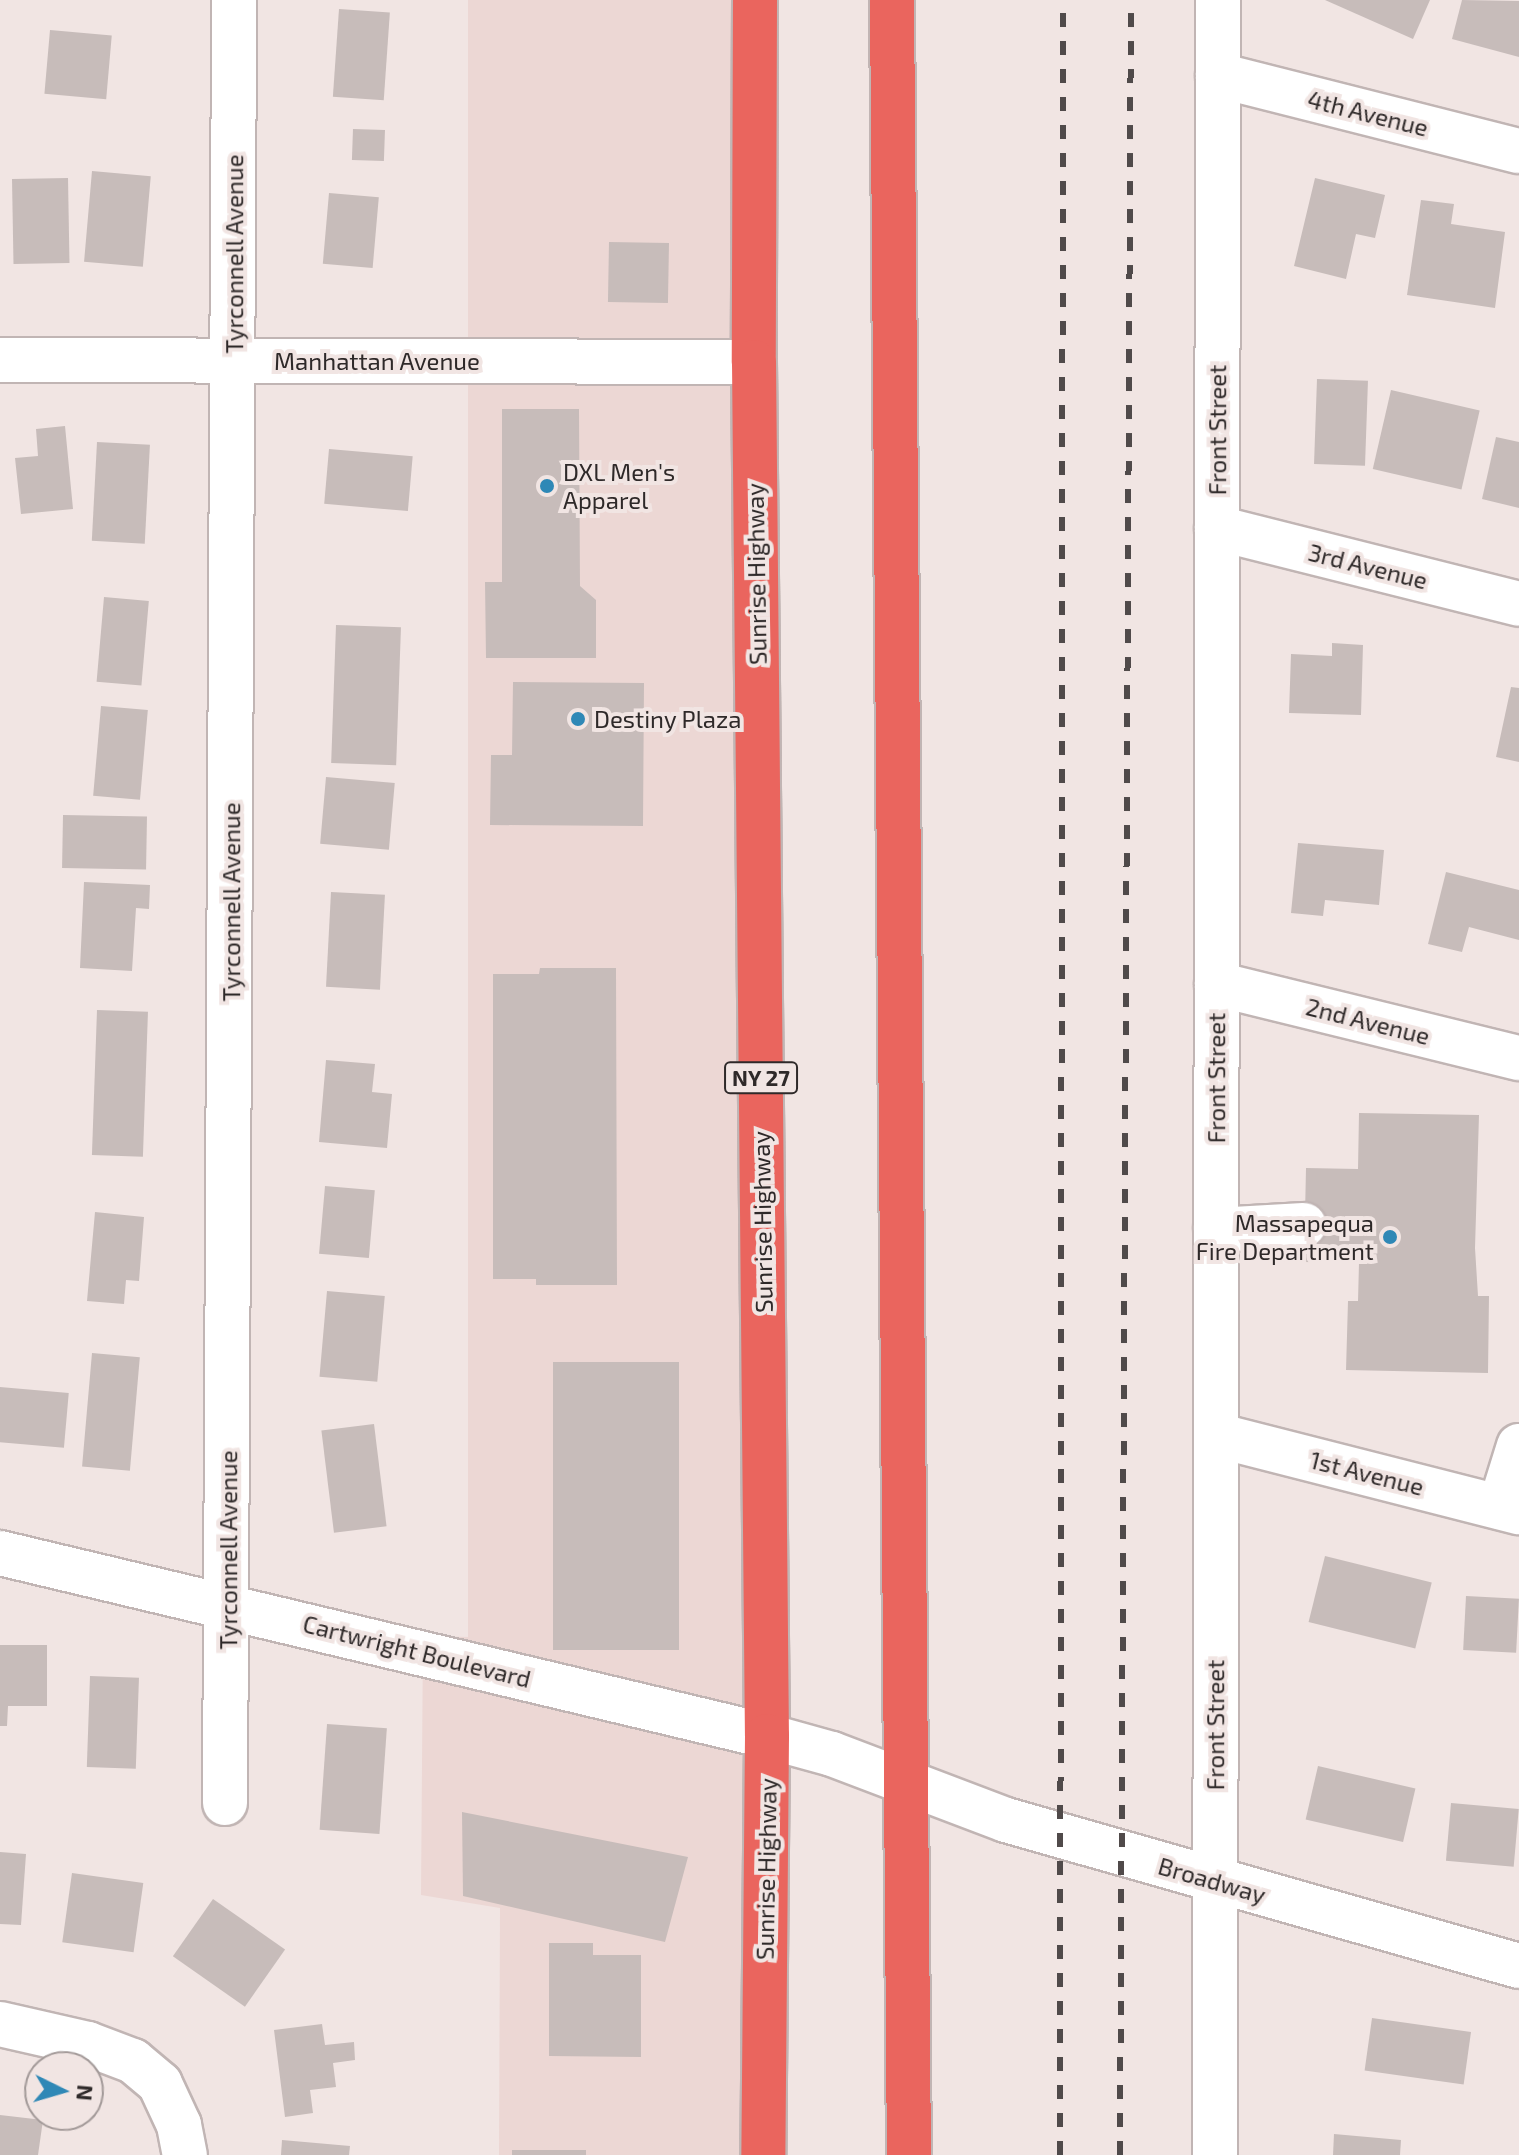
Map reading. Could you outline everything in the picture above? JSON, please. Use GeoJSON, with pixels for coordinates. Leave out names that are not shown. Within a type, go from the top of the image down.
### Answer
{"type":"FeatureCollection","features":[{"type":"Feature","properties":{"kind":"highway","name":"Sunrise Highway"},"geometry":{"type":"LineString","coordinates":[[755,0],[754,362],[767,1736],[763,2155]]}},
{"type":"Feature","properties":{"kind":"highway"},"geometry":{"type":"LineString","coordinates":[[892,0],[909,1784],[909,2155]]}},
{"type":"Feature","properties":{"kind":"street","name":"Tyrconnell Avenue"},"geometry":{"type":"LineString","coordinates":[[225,1803],[229,1605],[234,0]]}},
{"type":"Feature","properties":{"kind":"street","name":"Front Street"},"geometry":{"type":"LineString","coordinates":[[1215,2155],[1218,0]]}},
{"type":"Feature","properties":{"kind":"street","name":"4th Avenue"},"geometry":{"type":"LineString","coordinates":[[1218,75],[1519,151]]}},
{"type":"Feature","properties":{"kind":"street","name":"Manhattan Avenue"},"geometry":{"type":"LineString","coordinates":[[0,360],[754,362]]}},
{"type":"Feature","properties":{"kind":"street","name":"3rd Avenue"},"geometry":{"type":"LineString","coordinates":[[1217,528],[1519,604]]}},
{"type":"Feature","properties":{"kind":"street","name":"2nd Avenue"},"geometry":{"type":"LineString","coordinates":[[1217,984],[1519,1058]]}},
{"type":"Feature","properties":{"kind":"street"},"geometry":{"type":"LineString","coordinates":[[1216,1230],[1304,1225]]}},
{"type":"Feature","properties":{"kind":"street","name":"1st Avenue"},"geometry":{"type":"LineString","coordinates":[[1216,1435],[1510,1509]]}},
{"type":"Feature","properties":{"kind":"street"},"geometry":{"type":"LineString","coordinates":[[1510,1509],[1519,1446]]}},
{"type":"Feature","properties":{"kind":"street","name":"Cartwright Boulevard"},"geometry":{"type":"LineString","coordinates":[[0,1553],[229,1605],[832,1754]]}},
{"type":"Feature","properties":{"kind":"street","name":"Broadway"},"geometry":{"type":"LineString","coordinates":[[832,1754],[1006,1820],[1519,1966]]}},
{"type":"Feature","properties":{"kind":"street"},"geometry":{"type":"LineString","coordinates":[[0,2024],[88,2044],[133,2061],[160,2084],[179,2125],[185,2155]]}},
{"type":"Feature","properties":{"kind":"shaded area"},"geometry":{"type":"Polygon","coordinates":[[[468,0],[758,0],[742,2155],[499,2155],[500,1908],[421,1895],[423,1636],[468,1637],[468,0]]]}},
{"type":"Feature","properties":{"kind":"building"},"geometry":{"type":"Polygon","coordinates":[[[1325,0],[1430,0],[1413,39],[1325,0]]]}},
{"type":"Feature","properties":{"kind":"building"},"geometry":{"type":"Polygon","coordinates":[[[1462,0],[1519,1],[1519,57],[1452,39],[1462,0]]]}},
{"type":"Feature","properties":{"kind":"building"},"geometry":{"type":"Polygon","coordinates":[[[339,9],[390,13],[384,100],[333,97],[339,9]]]}},
{"type":"Feature","properties":{"kind":"building"},"geometry":{"type":"Polygon","coordinates":[[[50,30],[112,35],[106,99],[44,94],[50,30]]]}},
{"type":"Feature","properties":{"kind":"building"},"geometry":{"type":"Polygon","coordinates":[[[353,129],[385,130],[384,161],[352,160],[353,129]]]}},
{"type":"Feature","properties":{"kind":"building"},"geometry":{"type":"Polygon","coordinates":[[[92,171],[151,176],[143,267],[84,262],[92,171]]]}},
{"type":"Feature","properties":{"kind":"building"},"geometry":{"type":"Polygon","coordinates":[[[68,178],[69,263],[13,264],[12,179],[68,178]]]}},
{"type":"Feature","properties":{"kind":"building"},"geometry":{"type":"Polygon","coordinates":[[[1315,178],[1385,195],[1375,238],[1356,234],[1346,279],[1294,266],[1315,178]]]}},
{"type":"Feature","properties":{"kind":"building"},"geometry":{"type":"Polygon","coordinates":[[[329,193],[379,197],[373,268],[323,264],[329,193]]]}},
{"type":"Feature","properties":{"kind":"building"},"geometry":{"type":"Polygon","coordinates":[[[1421,200],[1454,204],[1451,224],[1505,232],[1495,308],[1407,295],[1421,200]]]}},
{"type":"Feature","properties":{"kind":"building"},"geometry":{"type":"Polygon","coordinates":[[[609,242],[669,243],[668,303],[608,302],[609,242]]]}},
{"type":"Feature","properties":{"kind":"building"},"geometry":{"type":"Polygon","coordinates":[[[1317,379],[1368,381],[1365,466],[1314,464],[1317,379]]]}},
{"type":"Feature","properties":{"kind":"building"},"geometry":{"type":"Polygon","coordinates":[[[1391,390],[1480,410],[1461,489],[1373,469],[1391,390]]]}},
{"type":"Feature","properties":{"kind":"building"},"geometry":{"type":"Polygon","coordinates":[[[502,409],[579,409],[580,586],[596,600],[596,658],[486,658],[485,582],[502,582],[502,409]]]}},
{"type":"Feature","properties":{"kind":"building"},"geometry":{"type":"Polygon","coordinates":[[[65,426],[73,509],[21,514],[15,458],[38,456],[36,429],[65,426]]]}},
{"type":"Feature","properties":{"kind":"building"},"geometry":{"type":"Polygon","coordinates":[[[1496,437],[1519,442],[1519,508],[1482,499],[1496,437]]]}},
{"type":"Feature","properties":{"kind":"building"},"geometry":{"type":"Polygon","coordinates":[[[97,442],[150,445],[145,544],[92,541],[97,442]]]}},
{"type":"Feature","properties":{"kind":"building"},"geometry":{"type":"Polygon","coordinates":[[[329,449],[413,456],[408,511],[324,504],[329,449]]]}},
{"type":"Feature","properties":{"kind":"building"},"geometry":{"type":"Polygon","coordinates":[[[104,597],[149,601],[141,686],[97,682],[104,597]]]}},
{"type":"Feature","properties":{"kind":"building"},"geometry":{"type":"Polygon","coordinates":[[[336,625],[401,627],[396,765],[331,763],[336,625]]]}},
{"type":"Feature","properties":{"kind":"building"},"geometry":{"type":"Polygon","coordinates":[[[1332,643],[1363,645],[1361,715],[1289,713],[1291,654],[1332,656],[1332,643]]]}},
{"type":"Feature","properties":{"kind":"building","name":"Destiny Plaza"},"geometry":{"type":"Polygon","coordinates":[[[513,682],[644,683],[643,826],[490,825],[491,755],[512,755],[513,682]]]}},
{"type":"Feature","properties":{"kind":"building"},"geometry":{"type":"Polygon","coordinates":[[[1511,687],[1519,688],[1519,762],[1496,757],[1511,687]]]}},
{"type":"Feature","properties":{"kind":"building"},"geometry":{"type":"Polygon","coordinates":[[[101,706],[148,710],[140,800],[93,796],[101,706]]]}},
{"type":"Feature","properties":{"kind":"building"},"geometry":{"type":"Polygon","coordinates":[[[326,777],[395,783],[389,850],[320,844],[326,777]]]}},
{"type":"Feature","properties":{"kind":"building"},"geometry":{"type":"Polygon","coordinates":[[[63,815],[147,816],[146,869],[62,868],[63,815]]]}},
{"type":"Feature","properties":{"kind":"building"},"geometry":{"type":"Polygon","coordinates":[[[1298,843],[1384,850],[1379,905],[1325,900],[1323,916],[1291,913],[1298,843]]]}},
{"type":"Feature","properties":{"kind":"building"},"geometry":{"type":"Polygon","coordinates":[[[1446,872],[1519,890],[1519,940],[1469,927],[1462,952],[1428,944],[1446,872]]]}},
{"type":"Feature","properties":{"kind":"building"},"geometry":{"type":"Polygon","coordinates":[[[84,882],[150,885],[149,909],[136,908],[132,971],[80,968],[84,882]]]}},
{"type":"Feature","properties":{"kind":"building"},"geometry":{"type":"Polygon","coordinates":[[[331,892],[385,895],[380,990],[326,987],[331,892]]]}},
{"type":"Feature","properties":{"kind":"building"},"geometry":{"type":"Polygon","coordinates":[[[540,968],[616,968],[617,1285],[536,1285],[536,1279],[493,1279],[493,974],[539,974],[540,968]]]}},
{"type":"Feature","properties":{"kind":"building"},"geometry":{"type":"Polygon","coordinates":[[[97,1010],[148,1012],[143,1157],[92,1155],[97,1010]]]}},
{"type":"Feature","properties":{"kind":"building"},"geometry":{"type":"Polygon","coordinates":[[[326,1060],[375,1064],[372,1092],[392,1094],[387,1148],[319,1142],[326,1060]]]}},
{"type":"Feature","properties":{"kind":"building","name":"Massapequa Fire Department"},"geometry":{"type":"Polygon","coordinates":[[[1359,1113],[1479,1115],[1475,1248],[1478,1296],[1489,1296],[1488,1373],[1346,1370],[1348,1301],[1358,1301],[1359,1263],[1304,1262],[1306,1168],[1358,1169],[1359,1113]]]}},
{"type":"Feature","properties":{"kind":"building"},"geometry":{"type":"Polygon","coordinates":[[[325,1186],[375,1190],[369,1258],[319,1254],[325,1186]]]}},
{"type":"Feature","properties":{"kind":"building"},"geometry":{"type":"Polygon","coordinates":[[[95,1212],[144,1217],[139,1281],[126,1280],[124,1304],[87,1301],[95,1212]]]}},
{"type":"Feature","properties":{"kind":"building"},"geometry":{"type":"Polygon","coordinates":[[[327,1291],[385,1296],[377,1382],[320,1377],[327,1291]]]}},
{"type":"Feature","properties":{"kind":"building"},"geometry":{"type":"Polygon","coordinates":[[[92,1353],[140,1357],[130,1471],[82,1467],[92,1353]]]}},
{"type":"Feature","properties":{"kind":"building"},"geometry":{"type":"Polygon","coordinates":[[[553,1362],[679,1362],[679,1650],[553,1650],[553,1362]]]}},
{"type":"Feature","properties":{"kind":"building"},"geometry":{"type":"Polygon","coordinates":[[[0,1387],[69,1393],[64,1448],[0,1442],[0,1387]]]}},
{"type":"Feature","properties":{"kind":"building"},"geometry":{"type":"Polygon","coordinates":[[[374,1424],[387,1526],[334,1533],[321,1430],[374,1424]]]}},
{"type":"Feature","properties":{"kind":"building"},"geometry":{"type":"Polygon","coordinates":[[[1325,1556],[1432,1583],[1415,1649],[1309,1622],[1325,1556]]]}},
{"type":"Feature","properties":{"kind":"building"},"geometry":{"type":"Polygon","coordinates":[[[1466,1596],[1519,1599],[1516,1653],[1463,1650],[1466,1596]]]}},
{"type":"Feature","properties":{"kind":"building"},"geometry":{"type":"Polygon","coordinates":[[[0,1645],[47,1645],[47,1706],[8,1706],[7,1726],[0,1726],[0,1645]]]}},
{"type":"Feature","properties":{"kind":"building"},"geometry":{"type":"Polygon","coordinates":[[[90,1676],[139,1678],[136,1769],[87,1767],[90,1676]]]}},
{"type":"Feature","properties":{"kind":"building"},"geometry":{"type":"Polygon","coordinates":[[[327,1724],[387,1728],[379,1834],[320,1830],[327,1724]]]}},
{"type":"Feature","properties":{"kind":"building"},"geometry":{"type":"Polygon","coordinates":[[[1318,1766],[1415,1788],[1403,1842],[1306,1820],[1318,1766]]]}},
{"type":"Feature","properties":{"kind":"building"},"geometry":{"type":"Polygon","coordinates":[[[1451,1803],[1519,1809],[1514,1867],[1446,1861],[1451,1803]]]}},
{"type":"Feature","properties":{"kind":"building"},"geometry":{"type":"Polygon","coordinates":[[[462,1812],[688,1857],[665,1942],[463,1896],[462,1812]]]}},
{"type":"Feature","properties":{"kind":"building"},"geometry":{"type":"Polygon","coordinates":[[[0,1852],[26,1854],[21,1925],[0,1924],[0,1852]]]}},
{"type":"Feature","properties":{"kind":"building"},"geometry":{"type":"Polygon","coordinates":[[[72,1873],[143,1883],[134,1952],[62,1942],[72,1873]]]}},
{"type":"Feature","properties":{"kind":"building"},"geometry":{"type":"Polygon","coordinates":[[[213,1899],[285,1949],[245,2007],[173,1956],[213,1899]]]}},
{"type":"Feature","properties":{"kind":"building"},"geometry":{"type":"Polygon","coordinates":[[[549,1943],[593,1943],[593,1955],[641,1955],[641,2057],[549,2056],[549,1943]]]}},
{"type":"Feature","properties":{"kind":"building"},"geometry":{"type":"Polygon","coordinates":[[[1372,2018],[1471,2032],[1464,2084],[1365,2070],[1372,2018]]]}},
{"type":"Feature","properties":{"kind":"building"},"geometry":{"type":"Polygon","coordinates":[[[322,2024],[325,2045],[354,2042],[355,2060],[333,2063],[336,2087],[310,2090],[313,2113],[285,2117],[274,2030],[322,2024]]]}},
{"type":"Feature","properties":{"kind":"building"},"geometry":{"type":"Polygon","coordinates":[[[0,2115],[24,2118],[24,2131],[41,2131],[38,2155],[0,2155],[0,2115]]]}},
{"type":"Feature","properties":{"kind":"building"},"geometry":{"type":"Polygon","coordinates":[[[1334,2134],[1401,2140],[1400,2155],[1333,2155],[1334,2134]]]}},
{"type":"Feature","properties":{"kind":"building"},"geometry":{"type":"Polygon","coordinates":[[[282,2140],[350,2146],[349,2155],[281,2155],[282,2140]]]}},
{"type":"Feature","properties":{"kind":"building"},"geometry":{"type":"Polygon","coordinates":[[[512,2150],[586,2150],[586,2155],[512,2155],[512,2150]]]}},
{"type":"Feature","properties":{"kind":"railway"},"geometry":{"type":"LineString","coordinates":[[1060,2155],[1063,0]]}},
{"type":"Feature","properties":{"kind":"railway"},"geometry":{"type":"LineString","coordinates":[[1120,2155],[1131,0]]}},
{"type":"Feature","properties":{"kind":"place","name":"DXL Men's Apparel"},"geometry":{"type":"Point","coordinates":[547,486]}},
{"type":"Feature","properties":{"kind":"place","name":"Destiny Plaza"},"geometry":{"type":"Point","coordinates":[578,719]}},
{"type":"Feature","properties":{"kind":"place","name":"Massapequa Fire Department"},"geometry":{"type":"Point","coordinates":[1390,1237]}}]}
